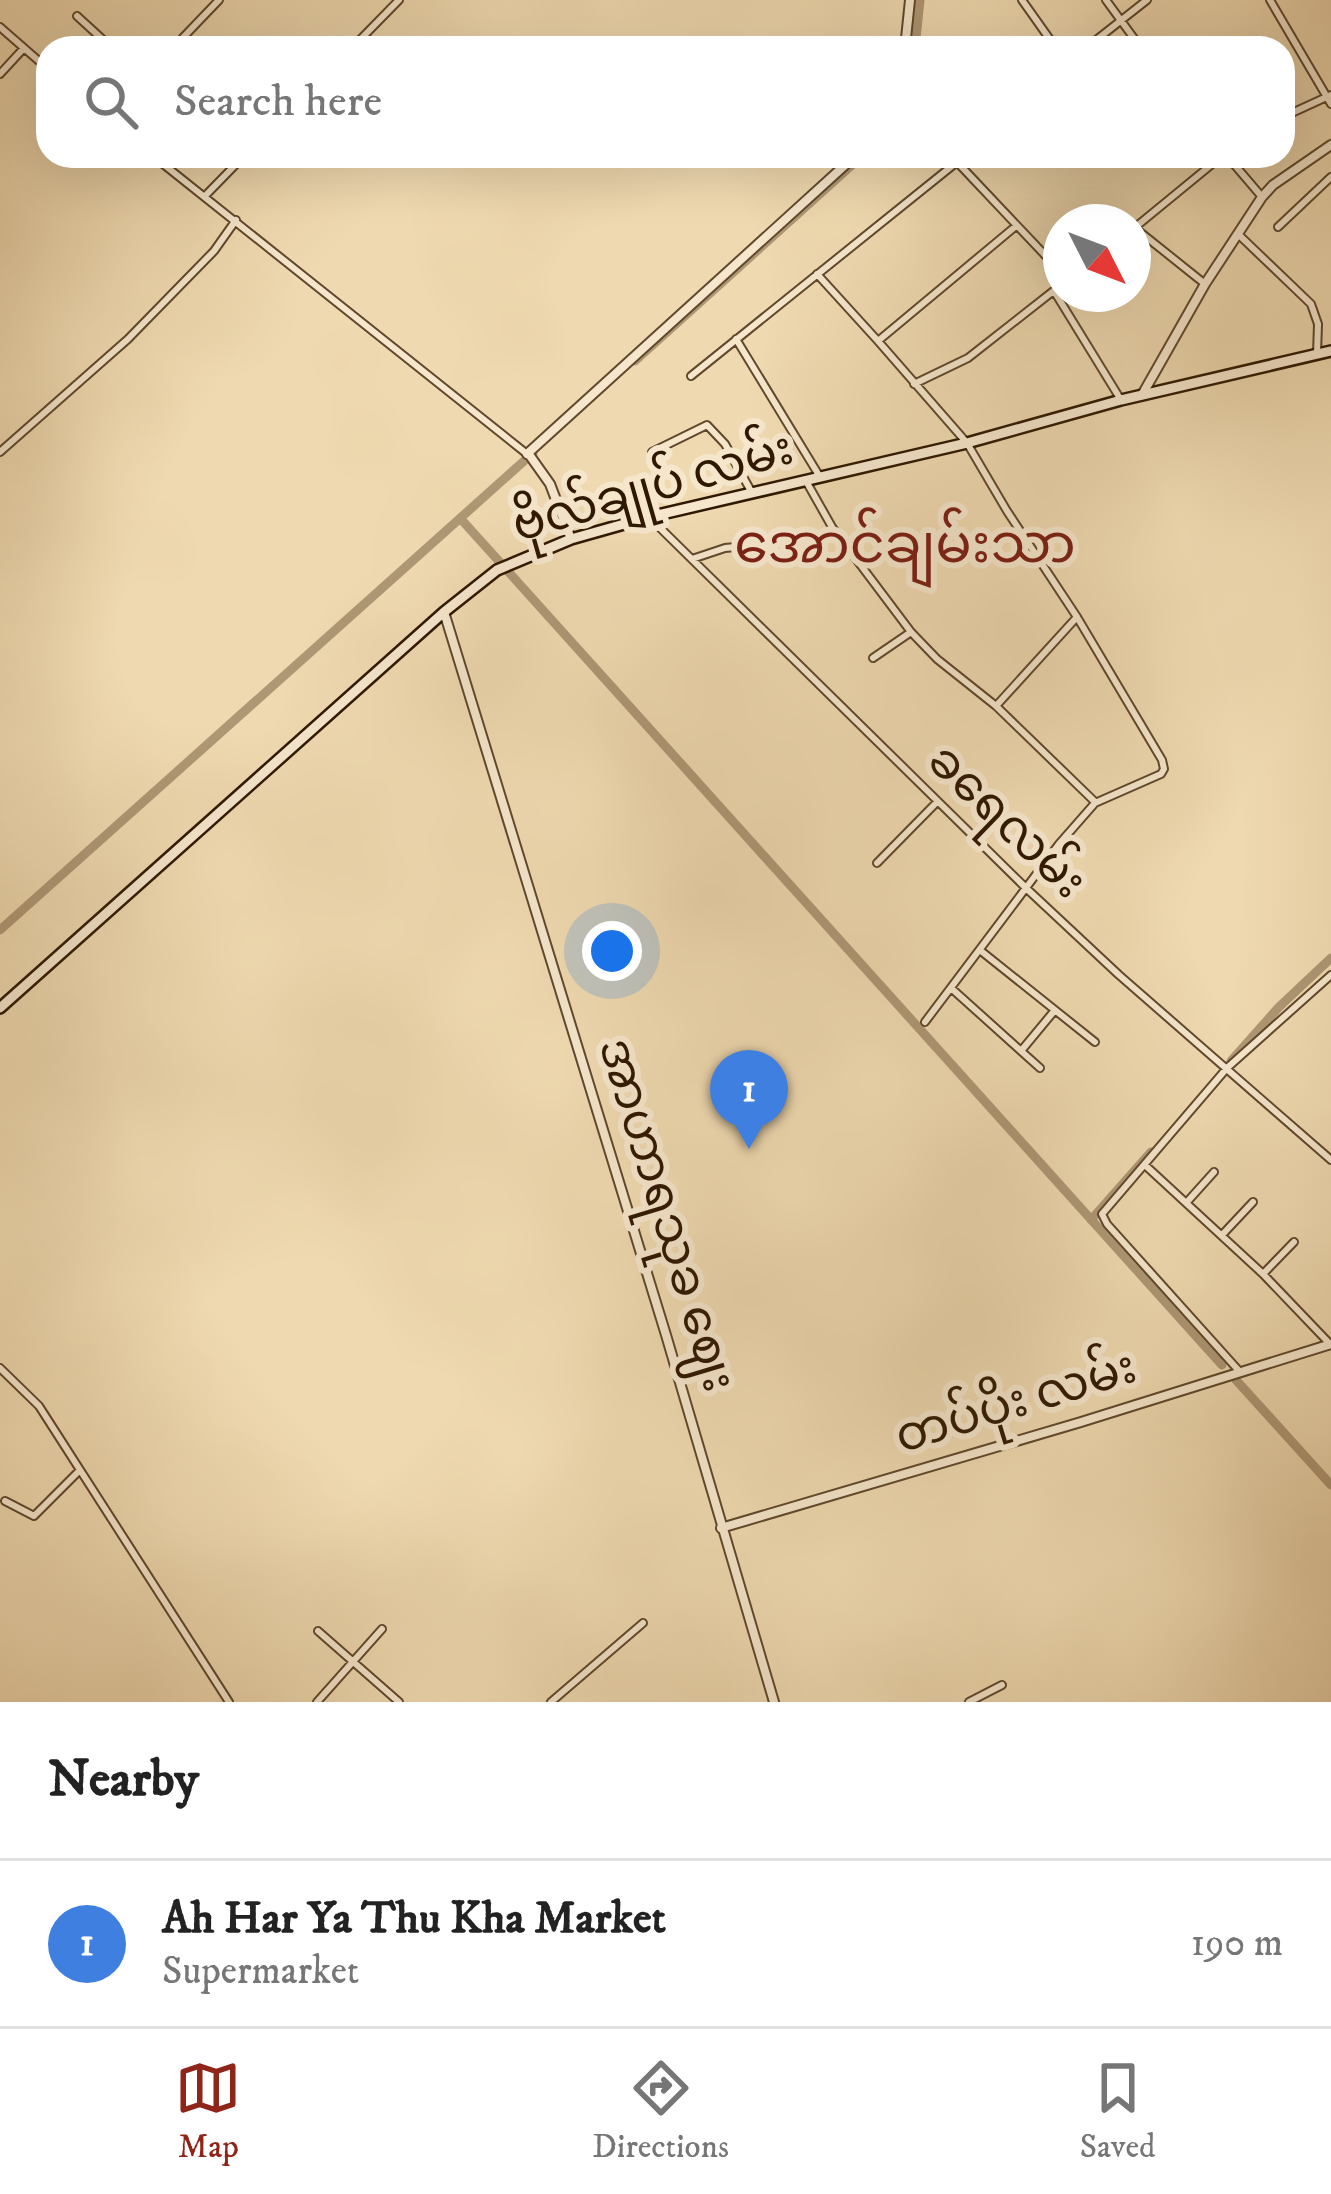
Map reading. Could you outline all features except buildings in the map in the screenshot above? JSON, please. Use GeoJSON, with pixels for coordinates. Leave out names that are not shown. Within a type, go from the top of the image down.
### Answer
{"type":"FeatureCollection","features":[{"type":"Feature","properties":{"kind":"main road","name":"ဗိုလ်ချုပ် လမ်း"},"geometry":{"type":"LineString","coordinates":[[0,1007],[497,570],[571,539],[649,518],[1331,351]]}},
{"type":"Feature","properties":{"kind":"street"},"geometry":{"type":"LineString","coordinates":[[204,0],[212,7]]}},
{"type":"Feature","properties":{"kind":"street"},"geometry":{"type":"LineString","coordinates":[[184,36],[219,0]]}},
{"type":"Feature","properties":{"kind":"street"},"geometry":{"type":"LineString","coordinates":[[364,36],[399,0]]}},
{"type":"Feature","properties":{"kind":"street"},"geometry":{"type":"LineString","coordinates":[[906,36],[910,0]]}},
{"type":"Feature","properties":{"kind":"street"},"geometry":{"type":"LineString","coordinates":[[1022,0],[1048,36]]}},
{"type":"Feature","properties":{"kind":"street"},"geometry":{"type":"LineString","coordinates":[[1106,0],[1132,36]]}},
{"type":"Feature","properties":{"kind":"street"},"geometry":{"type":"LineString","coordinates":[[1101,36],[1147,0]]}},
{"type":"Feature","properties":{"kind":"street"},"geometry":{"type":"LineString","coordinates":[[1270,0],[1291,36]]}},
{"type":"Feature","properties":{"kind":"street"},"geometry":{"type":"LineString","coordinates":[[77,16],[99,36]]}},
{"type":"Feature","properties":{"kind":"street"},"geometry":{"type":"LineString","coordinates":[[0,27],[36,58]]}},
{"type":"Feature","properties":{"kind":"street"},"geometry":{"type":"LineString","coordinates":[[1295,42],[1329,99],[1295,112]]}},
{"type":"Feature","properties":{"kind":"street"},"geometry":{"type":"LineString","coordinates":[[0,74],[24,48]]}},
{"type":"Feature","properties":{"kind":"street"},"geometry":{"type":"LineString","coordinates":[[1142,395],[1205,284],[1262,197],[1331,145]]}},
{"type":"Feature","properties":{"kind":"street"},"geometry":{"type":"LineString","coordinates":[[169,168],[530,455],[550,484],[571,539]]}},
{"type":"Feature","properties":{"kind":"street"},"geometry":{"type":"LineString","coordinates":[[205,196],[232,168]]}},
{"type":"Feature","properties":{"kind":"street"},"geometry":{"type":"LineString","coordinates":[[530,455],[842,168]]}},
{"type":"Feature","properties":{"kind":"street"},"geometry":{"type":"LineString","coordinates":[[691,376],[945,168]]}},
{"type":"Feature","properties":{"kind":"street"},"geometry":{"type":"LineString","coordinates":[[966,168],[1043,254]]}},
{"type":"Feature","properties":{"kind":"street"},"geometry":{"type":"LineString","coordinates":[[1151,214],[1209,168]]}},
{"type":"Feature","properties":{"kind":"street"},"geometry":{"type":"LineString","coordinates":[[1235,168],[1262,197]]}},
{"type":"Feature","properties":{"kind":"street"},"geometry":{"type":"LineString","coordinates":[[1278,226],[1331,177]]}},
{"type":"Feature","properties":{"kind":"street"},"geometry":{"type":"LineString","coordinates":[[0,452],[128,339],[214,251],[236,220]]}},
{"type":"Feature","properties":{"kind":"street"},"geometry":{"type":"LineString","coordinates":[[878,341],[1016,226]]}},
{"type":"Feature","properties":{"kind":"street"},"geometry":{"type":"LineString","coordinates":[[1238,234],[1310,304],[1318,324],[1317,354]]}},
{"type":"Feature","properties":{"kind":"street"},"geometry":{"type":"LineString","coordinates":[[1151,241],[1205,284]]}},
{"type":"Feature","properties":{"kind":"street"},"geometry":{"type":"LineString","coordinates":[[817,274],[967,442],[1077,616],[1164,769],[1095,802],[925,1022]]}},
{"type":"Feature","properties":{"kind":"street"},"geometry":{"type":"LineString","coordinates":[[914,384],[968,358],[1043,300]]}},
{"type":"Feature","properties":{"kind":"street"},"geometry":{"type":"LineString","coordinates":[[1072,312],[1121,400]]}},
{"type":"Feature","properties":{"kind":"street"},"geometry":{"type":"LineString","coordinates":[[736,339],[820,478]]}},
{"type":"Feature","properties":{"kind":"street"},"geometry":{"type":"LineString","coordinates":[[652,452],[707,425],[724,444],[752,493]]}},
{"type":"Feature","properties":{"kind":"street"},"geometry":{"type":"LineString","coordinates":[[806,481],[832,527],[911,632],[1095,802]]}},
{"type":"Feature","properties":{"kind":"street","name":"ခရေလမ်း"},"geometry":{"type":"LineString","coordinates":[[649,518],[1027,889],[1331,1160]]}},
{"type":"Feature","properties":{"kind":"street"},"geometry":{"type":"LineString","coordinates":[[692,559],[725,548],[789,542]]}},
{"type":"Feature","properties":{"kind":"street","name":"အာဟာရသုခ ဈေး"},"geometry":{"type":"LineString","coordinates":[[444,612],[774,1702]]}},
{"type":"Feature","properties":{"kind":"street"},"geometry":{"type":"LineString","coordinates":[[996,706],[1077,616]]}},
{"type":"Feature","properties":{"kind":"street"},"geometry":{"type":"LineString","coordinates":[[873,658],[911,632]]}},
{"type":"Feature","properties":{"kind":"street"},"geometry":{"type":"LineString","coordinates":[[877,862],[937,802]]}},
{"type":"Feature","properties":{"kind":"street"},"geometry":{"type":"LineString","coordinates":[[981,951],[1095,1042]]}},
{"type":"Feature","properties":{"kind":"street"},"geometry":{"type":"LineString","coordinates":[[1240,1372],[1103,1219],[1105,1209],[1227,1068],[1331,975]]}},
{"type":"Feature","properties":{"kind":"street"},"geometry":{"type":"LineString","coordinates":[[951,988],[1040,1068]]}},
{"type":"Feature","properties":{"kind":"street"},"geometry":{"type":"LineString","coordinates":[[1021,1052],[1055,1010]]}},
{"type":"Feature","properties":{"kind":"street"},"geometry":{"type":"LineString","coordinates":[[1146,1166],[1263,1274],[1330,1344]]}},
{"type":"Feature","properties":{"kind":"street"},"geometry":{"type":"LineString","coordinates":[[1187,1202],[1214,1172]]}},
{"type":"Feature","properties":{"kind":"street"},"geometry":{"type":"LineString","coordinates":[[1222,1235],[1253,1202]]}},
{"type":"Feature","properties":{"kind":"street"},"geometry":{"type":"LineString","coordinates":[[1263,1274],[1294,1242]]}},
{"type":"Feature","properties":{"kind":"street","name":"တပ်ပိုး လမ်း"},"geometry":{"type":"LineString","coordinates":[[721,1528],[1330,1344]]}},
{"type":"Feature","properties":{"kind":"street"},"geometry":{"type":"LineString","coordinates":[[0,1368],[39,1406],[230,1702]]}},
{"type":"Feature","properties":{"kind":"street"},"geometry":{"type":"LineString","coordinates":[[5,1501],[34,1516],[80,1470]]}},
{"type":"Feature","properties":{"kind":"street"},"geometry":{"type":"LineString","coordinates":[[551,1702],[643,1623]]}},
{"type":"Feature","properties":{"kind":"street"},"geometry":{"type":"LineString","coordinates":[[317,1702],[382,1630]]}},
{"type":"Feature","properties":{"kind":"street"},"geometry":{"type":"LineString","coordinates":[[317,1631],[399,1702]]}},
{"type":"Feature","properties":{"kind":"street"},"geometry":{"type":"LineString","coordinates":[[969,1702],[1002,1685]]}},
{"type":"Feature","properties":{"kind":"waterway"},"geometry":{"type":"LineString","coordinates":[[916,36],[920,0]]}},
{"type":"Feature","properties":{"kind":"waterway"},"geometry":{"type":"LineString","coordinates":[[635,361],[849,168]]}},
{"type":"Feature","properties":{"kind":"waterway"},"geometry":{"type":"LineString","coordinates":[[0,930],[533,453]]}},
{"type":"Feature","properties":{"kind":"waterway"},"geometry":{"type":"LineString","coordinates":[[460,518],[1222,1365]]}},
{"type":"Feature","properties":{"kind":"waterway"},"geometry":{"type":"LineString","coordinates":[[1231,1061],[1331,958]]}},
{"type":"Feature","properties":{"kind":"waterway"},"geometry":{"type":"LineString","coordinates":[[1091,1220],[1151,1152]]}},
{"type":"Feature","properties":{"kind":"waterway"},"geometry":{"type":"LineString","coordinates":[[1236,1380],[1331,1485]]}},
{"type":"Feature","properties":{"kind":"place","name":"Ah Har Ya Thu Kha Market"},"geometry":{"type":"Point","coordinates":[749,1149]}},
{"type":"Feature","properties":{"kind":"district","name":"အောင်ချမ်းသာ"},"geometry":{"type":"Point","coordinates":[905,546]}}]}
